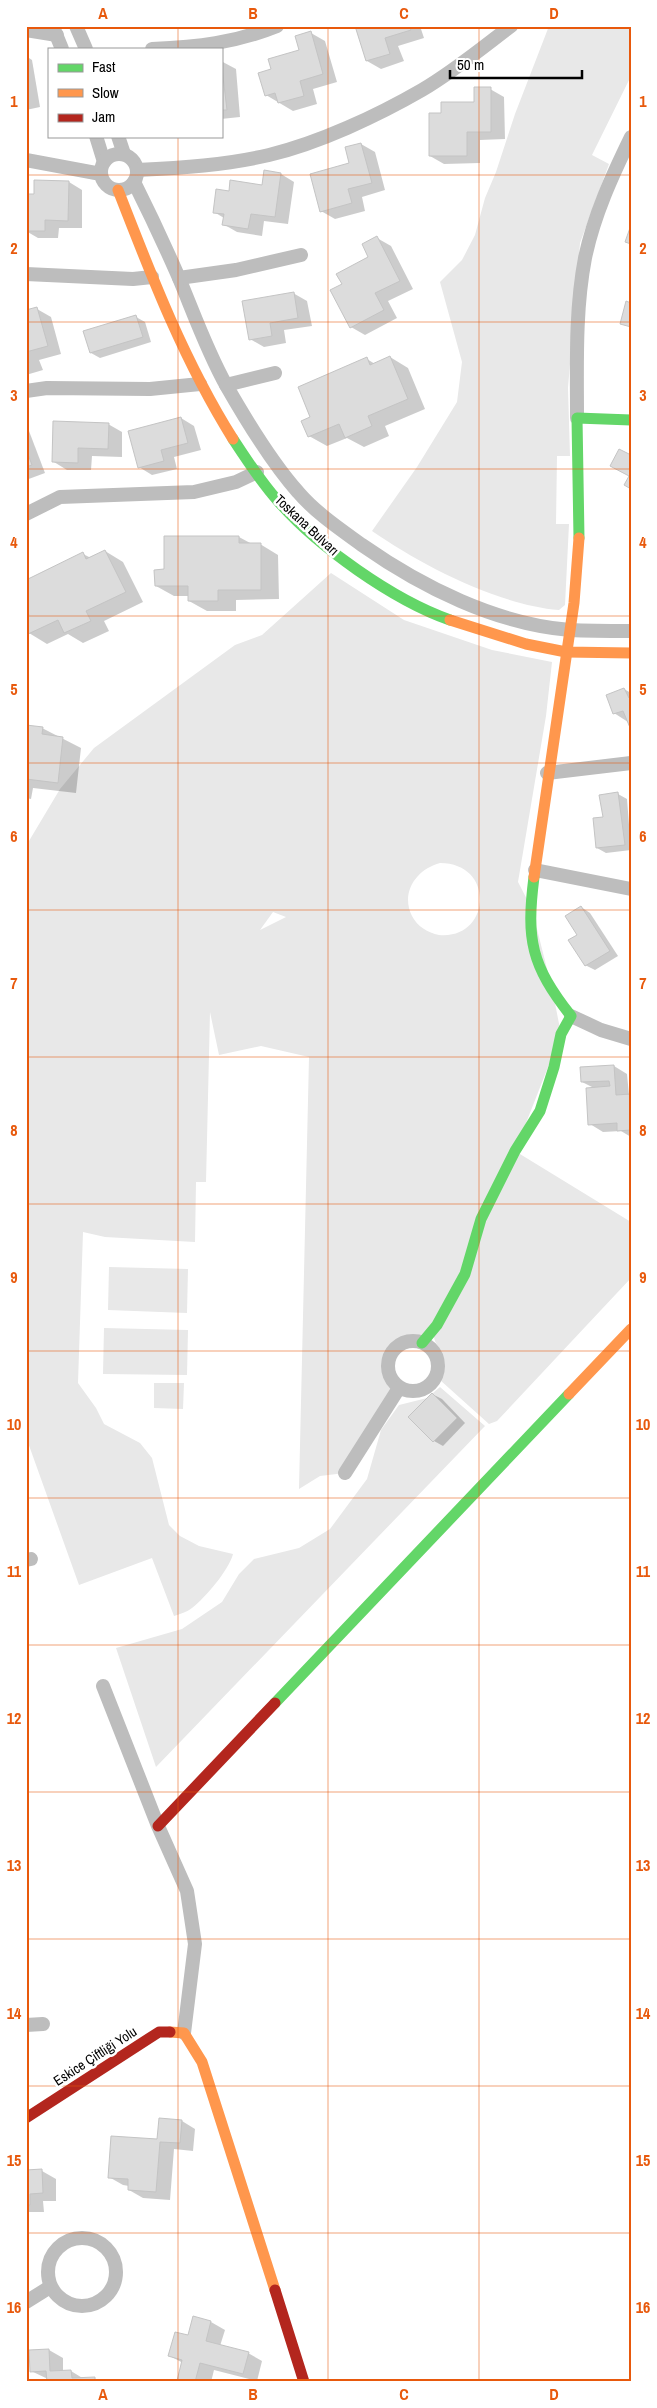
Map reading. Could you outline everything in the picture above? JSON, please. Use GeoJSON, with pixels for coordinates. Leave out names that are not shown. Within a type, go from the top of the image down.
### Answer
{"type":"FeatureCollection","features":[{"type":"Feature","properties":{"kind":"street"},"geometry":{"type":"LineString","coordinates":[[76,26],[86,48]]}},
{"type":"Feature","properties":{"kind":"street"},"geometry":{"type":"LineString","coordinates":[[168,48],[214,45],[252,36],[277,26]]}},
{"type":"Feature","properties":{"kind":"street"},"geometry":{"type":"LineString","coordinates":[[118,190],[130,187],[136,176],[237,161],[308,143],[384,110],[423,89],[511,26]]}},
{"type":"Feature","properties":{"kind":"street"},"geometry":{"type":"LineString","coordinates":[[26,30],[55,31],[62,48]]}},
{"type":"Feature","properties":{"kind":"street"},"geometry":{"type":"LineString","coordinates":[[631,137],[608,184],[585,258],[579,306],[578,524],[574,600],[547,773],[535,870],[531,939],[538,968],[553,993],[571,1016],[601,1030],[631,1039]]}},
{"type":"Feature","properties":{"kind":"street"},"geometry":{"type":"LineString","coordinates":[[96,138],[102,168]]}},
{"type":"Feature","properties":{"kind":"street","name":"Toskana Bulvarı"},"geometry":{"type":"LineString","coordinates":[[119,138],[124,154],[133,160],[136,176],[206,343],[226,385],[257,436],[298,492],[334,525],[378,556],[415,580],[448,596],[525,622],[570,630],[631,631]]}},
{"type":"Feature","properties":{"kind":"street"},"geometry":{"type":"LineString","coordinates":[[102,168],[112,154],[124,154]]}},
{"type":"Feature","properties":{"kind":"street"},"geometry":{"type":"LineString","coordinates":[[26,160],[102,168]]}},
{"type":"Feature","properties":{"kind":"street","name":"Toskana Bulvarı"},"geometry":{"type":"LineString","coordinates":[[102,168],[106,185],[118,190],[152,276],[200,384],[234,441],[278,501],[332,551],[404,600],[441,617],[477,630],[526,644],[566,652],[631,653]]}},
{"type":"Feature","properties":{"kind":"street"},"geometry":{"type":"LineString","coordinates":[[179,278],[253,267],[301,255]]}},
{"type":"Feature","properties":{"kind":"street"},"geometry":{"type":"LineString","coordinates":[[26,274],[133,280],[152,276]]}},
{"type":"Feature","properties":{"kind":"street"},"geometry":{"type":"LineString","coordinates":[[226,385],[275,373]]}},
{"type":"Feature","properties":{"kind":"street"},"geometry":{"type":"LineString","coordinates":[[26,391],[47,388],[150,389],[200,384]]}},
{"type":"Feature","properties":{"kind":"street"},"geometry":{"type":"LineString","coordinates":[[577,418],[631,420]]}},
{"type":"Feature","properties":{"kind":"street"},"geometry":{"type":"LineString","coordinates":[[26,514],[60,497],[194,492],[236,482],[257,472]]}},
{"type":"Feature","properties":{"kind":"street"},"geometry":{"type":"LineString","coordinates":[[547,773],[631,763]]}},
{"type":"Feature","properties":{"kind":"street"},"geometry":{"type":"LineString","coordinates":[[535,870],[631,889]]}},
{"type":"Feature","properties":{"kind":"street"},"geometry":{"type":"LineString","coordinates":[[422,1343],[437,1325],[465,1274],[481,1219],[515,1151],[540,1111],[554,1067],[561,1034],[571,1016]]}},
{"type":"Feature","properties":{"kind":"street"},"geometry":{"type":"LineString","coordinates":[[158,1826],[631,1329]]}},
{"type":"Feature","properties":{"kind":"street"},"geometry":{"type":"LineString","coordinates":[[406,1342],[422,1343],[430,1347],[438,1362],[435,1379],[423,1390],[407,1391],[399,1388],[389,1375],[388,1367],[392,1352],[406,1342]]}},
{"type":"Feature","properties":{"kind":"street"},"geometry":{"type":"LineString","coordinates":[[345,1474],[399,1388]]}},
{"type":"Feature","properties":{"kind":"street"},"geometry":{"type":"LineString","coordinates":[[102,1686],[158,1826],[187,1891],[195,1944],[184,2033],[202,2062],[304,2382]]}},
{"type":"Feature","properties":{"kind":"street"},"geometry":{"type":"LineString","coordinates":[[26,2025],[43,2024]]}},
{"type":"Feature","properties":{"kind":"street","name":"Eskice Çiftliği Yolu"},"geometry":{"type":"LineString","coordinates":[[26,2118],[159,2032],[184,2033]]}},
{"type":"Feature","properties":{"kind":"street"},"geometry":{"type":"LineString","coordinates":[[77,2238],[89,2238],[100,2243],[109,2251],[115,2261],[117,2273],[114,2286],[107,2296],[97,2304],[78,2307],[67,2304],[50,2287],[47,2267],[51,2256],[66,2242],[77,2238]]}},
{"type":"Feature","properties":{"kind":"street"},"geometry":{"type":"LineString","coordinates":[[26,2302],[50,2287]]}},
{"type":"Feature","properties":{"kind":"shaded area"},"geometry":{"type":"Polygon","coordinates":[[[549,26],[631,26],[631,76],[592,155],[609,164],[580,243],[568,388],[570,456],[557,456],[556,524],[569,524],[565,605],[559,610],[535,607],[486,592],[437,570],[372,531],[417,467],[457,402],[462,362],[440,282],[462,260],[475,235],[485,198],[549,26]]]}},
{"type":"Feature","properties":{"kind":"shaded area"},"geometry":{"type":"Polygon","coordinates":[[[331,573],[404,620],[492,650],[552,662],[546,716],[518,882],[532,909],[561,1034],[515,1151],[631,1222],[631,1278],[497,1421],[489,1424],[440,1380],[443,1370],[443,1359],[434,1337],[409,1341],[399,1345],[390,1356],[389,1369],[394,1382],[399,1388],[345,1473],[320,1476],[299,1489],[309,1057],[261,1046],[219,1055],[210,1012],[206,1182],[196,1182],[195,1242],[105,1237],[83,1232],[78,1383],[96,1408],[104,1424],[140,1443],[152,1458],[169,1525],[180,1536],[199,1546],[233,1554],[227,1568],[203,1598],[190,1609],[174,1616],[152,1558],[79,1585],[26,1437],[26,846],[60,789],[94,748],[235,645],[262,635],[331,573]],[[440,863],[424,870],[418,876],[413,883],[408,898],[414,920],[427,931],[439,935],[456,933],[469,926],[477,914],[480,901],[478,887],[471,875],[458,866],[440,863]],[[273,912],[260,930],[286,917],[273,912]]]}},
{"type":"Feature","properties":{"kind":"shaded area"},"geometry":{"type":"Polygon","coordinates":[[[109,1267],[188,1269],[187,1313],[108,1310],[109,1267]]]}},
{"type":"Feature","properties":{"kind":"shaded area"},"geometry":{"type":"Polygon","coordinates":[[[104,1328],[188,1330],[187,1375],[103,1374],[104,1328]]]}},
{"type":"Feature","properties":{"kind":"shaded area"},"geometry":{"type":"Polygon","coordinates":[[[154,1383],[184,1383],[183,1409],[154,1408],[154,1383]]]}},
{"type":"Feature","properties":{"kind":"shaded area"},"geometry":{"type":"Polygon","coordinates":[[[440,1387],[485,1426],[156,1767],[116,1648],[182,1629],[222,1602],[239,1574],[254,1559],[299,1548],[330,1529],[367,1479],[381,1430],[399,1405],[427,1398],[440,1387]]]}},
{"type":"Feature","properties":{"kind":"building"},"geometry":{"type":"Polygon","coordinates":[[[355,26],[409,26],[411,30],[385,38],[390,54],[366,61],[355,26]]]}},
{"type":"Feature","properties":{"kind":"building"},"geometry":{"type":"Polygon","coordinates":[[[311,31],[323,74],[300,81],[304,96],[278,103],[275,93],[265,96],[258,73],[271,69],[268,59],[299,50],[295,36],[311,31]]]}},
{"type":"Feature","properties":{"kind":"building"},"geometry":{"type":"Polygon","coordinates":[[[222,68],[227,110],[222,110],[222,68]]]}},
{"type":"Feature","properties":{"kind":"building"},"geometry":{"type":"Polygon","coordinates":[[[474,87],[491,87],[491,132],[467,132],[467,156],[429,156],[429,113],[441,113],[441,102],[474,102],[474,87]]]}},
{"type":"Feature","properties":{"kind":"building"},"geometry":{"type":"Polygon","coordinates":[[[361,143],[372,183],[348,189],[352,203],[320,212],[310,174],[349,163],[345,147],[361,143]]]}},
{"type":"Feature","properties":{"kind":"building"},"geometry":{"type":"Polygon","coordinates":[[[264,170],[281,173],[275,217],[251,214],[248,229],[222,225],[224,214],[213,213],[216,189],[229,191],[230,180],[262,185],[264,170]]]}},
{"type":"Feature","properties":{"kind":"building"},"geometry":{"type":"Polygon","coordinates":[[[34,180],[69,181],[68,221],[45,220],[45,231],[26,231],[26,194],[34,194],[34,180]]]}},
{"type":"Feature","properties":{"kind":"building"},"geometry":{"type":"Polygon","coordinates":[[[631,225],[631,244],[625,242],[631,225]]]}},
{"type":"Feature","properties":{"kind":"building"},"geometry":{"type":"Polygon","coordinates":[[[377,236],[400,281],[375,293],[384,310],[350,328],[330,290],[342,284],[336,274],[368,257],[362,244],[377,236]]]}},
{"type":"Feature","properties":{"kind":"building"},"geometry":{"type":"Polygon","coordinates":[[[294,292],[298,318],[270,323],[272,336],[249,340],[242,301],[294,292]]]}},
{"type":"Feature","properties":{"kind":"building"},"geometry":{"type":"Polygon","coordinates":[[[626,301],[631,303],[631,327],[620,324],[626,301]]]}},
{"type":"Feature","properties":{"kind":"building"},"geometry":{"type":"Polygon","coordinates":[[[37,307],[48,346],[26,352],[26,310],[37,307]]]}},
{"type":"Feature","properties":{"kind":"building"},"geometry":{"type":"Polygon","coordinates":[[[136,315],[143,337],[90,353],[83,331],[136,315]]]}},
{"type":"Feature","properties":{"kind":"building"},"geometry":{"type":"Polygon","coordinates":[[[26,352],[29,363],[26,363],[26,352]]]}},
{"type":"Feature","properties":{"kind":"building"},"geometry":{"type":"Polygon","coordinates":[[[390,356],[408,399],[368,416],[372,426],[345,438],[339,424],[308,437],[301,421],[310,417],[298,387],[367,357],[370,365],[390,356]]]}},
{"type":"Feature","properties":{"kind":"building"},"geometry":{"type":"Polygon","coordinates":[[[181,417],[188,443],[161,450],[164,461],[138,468],[128,431],[181,417]]]}},
{"type":"Feature","properties":{"kind":"building"},"geometry":{"type":"Polygon","coordinates":[[[53,421],[109,423],[108,449],[78,448],[78,463],[52,462],[53,421]]]}},
{"type":"Feature","properties":{"kind":"building"},"geometry":{"type":"Polygon","coordinates":[[[26,449],[32,465],[26,467],[26,449]]]}},
{"type":"Feature","properties":{"kind":"building"},"geometry":{"type":"Polygon","coordinates":[[[619,449],[631,455],[631,489],[624,485],[629,476],[610,466],[619,449]]]}},
{"type":"Feature","properties":{"kind":"building"},"geometry":{"type":"Polygon","coordinates":[[[164,536],[239,536],[239,543],[261,543],[261,590],[218,590],[218,601],[188,601],[188,586],[155,586],[154,570],[164,569],[164,536]]]}},
{"type":"Feature","properties":{"kind":"building"},"geometry":{"type":"Polygon","coordinates":[[[105,550],[126,592],[86,611],[91,621],[64,633],[58,620],[28,634],[26,616],[29,615],[26,609],[26,580],[83,552],[86,559],[105,550]]]}},
{"type":"Feature","properties":{"kind":"building"},"geometry":{"type":"Polygon","coordinates":[[[624,688],[629,698],[631,697],[631,730],[623,711],[613,714],[606,695],[624,688]]]}},
{"type":"Feature","properties":{"kind":"building"},"geometry":{"type":"Polygon","coordinates":[[[26,725],[43,727],[42,734],[63,737],[58,783],[26,779],[26,725]]]}},
{"type":"Feature","properties":{"kind":"building"},"geometry":{"type":"Polygon","coordinates":[[[618,792],[625,845],[596,848],[593,818],[603,817],[599,795],[618,792]]]}},
{"type":"Feature","properties":{"kind":"building"},"geometry":{"type":"Polygon","coordinates":[[[581,906],[610,951],[585,966],[568,940],[577,935],[565,916],[581,906]]]}},
{"type":"Feature","properties":{"kind":"building"},"geometry":{"type":"Polygon","coordinates":[[[614,1065],[616,1095],[631,1094],[631,1130],[617,1131],[617,1123],[588,1125],[586,1088],[610,1086],[609,1081],[581,1082],[580,1067],[614,1065]]]}},
{"type":"Feature","properties":{"kind":"building"},"geometry":{"type":"Polygon","coordinates":[[[432,1393],[457,1418],[433,1442],[408,1417],[432,1393]]]}},
{"type":"Feature","properties":{"kind":"building"},"geometry":{"type":"Polygon","coordinates":[[[159,2118],[182,2120],[180,2143],[160,2142],[156,2192],[128,2190],[128,2179],[108,2178],[111,2136],[157,2139],[159,2118]]]}},
{"type":"Feature","properties":{"kind":"building"},"geometry":{"type":"Polygon","coordinates":[[[42,2169],[43,2193],[30,2194],[30,2205],[26,2205],[26,2170],[42,2169]]]}},
{"type":"Feature","properties":{"kind":"building"},"geometry":{"type":"Polygon","coordinates":[[[193,2316],[211,2321],[206,2341],[249,2352],[243,2374],[200,2363],[195,2382],[177,2381],[182,2360],[168,2356],[175,2332],[188,2335],[193,2316]]]}},
{"type":"Feature","properties":{"kind":"building"},"geometry":{"type":"Polygon","coordinates":[[[49,2349],[50,2371],[71,2370],[72,2378],[95,2377],[95,2382],[47,2382],[46,2371],[30,2372],[29,2350],[49,2349]]]}},
{"type":"Feature","properties":{"kind":"traffic: fast"},"geometry":{"type":"LineString","coordinates":[[579,538],[577,418],[631,420]]}},
{"type":"Feature","properties":{"kind":"traffic: fast"},"geometry":{"type":"LineString","coordinates":[[233,439],[272,494],[313,536],[357,570],[381,585],[428,611],[450,620]]}},
{"type":"Feature","properties":{"kind":"traffic: fast"},"geometry":{"type":"LineString","coordinates":[[422,1343],[437,1325],[465,1274],[481,1219],[515,1151],[540,1111],[554,1067],[561,1034],[571,1016],[547,982],[534,951],[531,918],[534,877]]}},
{"type":"Feature","properties":{"kind":"traffic: fast"},"geometry":{"type":"LineString","coordinates":[[275,1703],[569,1394]]}},
{"type":"Feature","properties":{"kind":"traffic: slow"},"geometry":{"type":"LineString","coordinates":[[118,190],[156,286],[184,348],[215,409],[233,439]]}},
{"type":"Feature","properties":{"kind":"traffic: slow"},"geometry":{"type":"LineString","coordinates":[[534,877],[574,603],[579,538]]}},
{"type":"Feature","properties":{"kind":"traffic: slow"},"geometry":{"type":"LineString","coordinates":[[450,620],[526,644],[566,652],[631,653]]}},
{"type":"Feature","properties":{"kind":"traffic: slow"},"geometry":{"type":"LineString","coordinates":[[569,1394],[631,1329]]}},
{"type":"Feature","properties":{"kind":"traffic: slow"},"geometry":{"type":"LineString","coordinates":[[170,2032],[184,2033],[202,2062],[275,2290]]}},
{"type":"Feature","properties":{"kind":"traffic: jam"},"geometry":{"type":"LineString","coordinates":[[158,1826],[275,1703]]}},
{"type":"Feature","properties":{"kind":"traffic: jam"},"geometry":{"type":"LineString","coordinates":[[26,2118],[159,2032],[170,2032]]}},
{"type":"Feature","properties":{"kind":"traffic: jam"},"geometry":{"type":"LineString","coordinates":[[275,2290],[304,2382]]}}]}
